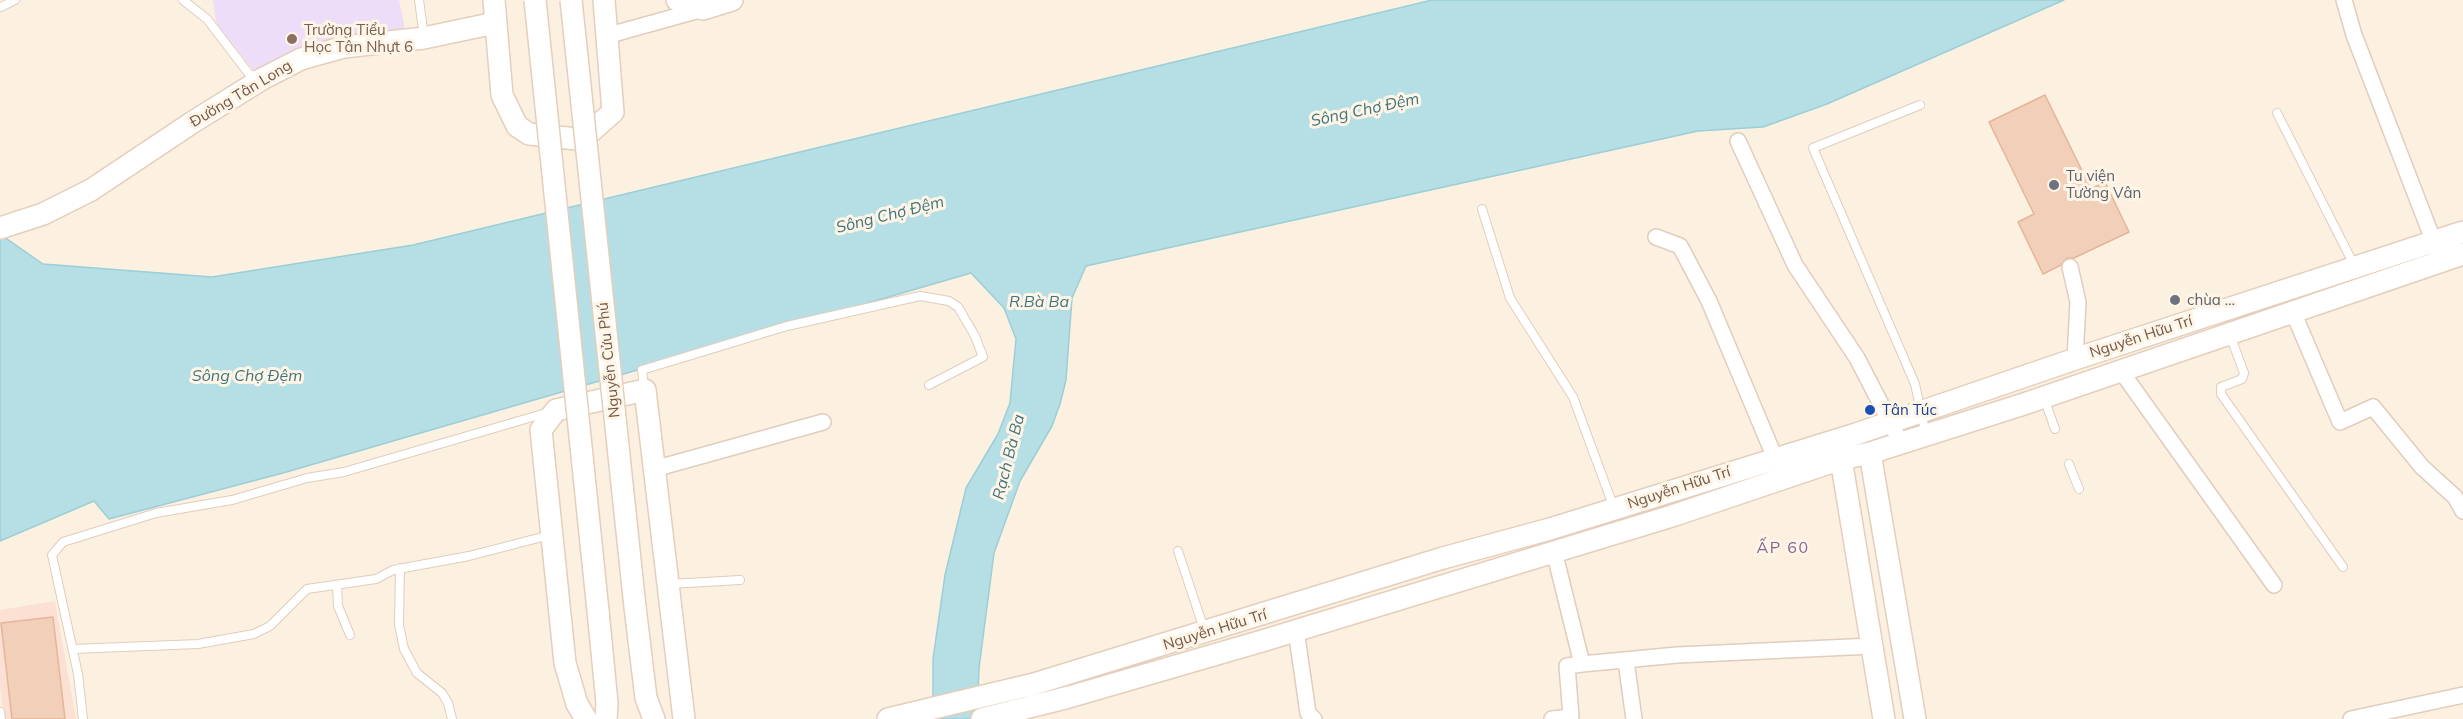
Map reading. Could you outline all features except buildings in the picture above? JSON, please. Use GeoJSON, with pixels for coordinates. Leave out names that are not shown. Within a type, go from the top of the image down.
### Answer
{"type":"FeatureCollection","features":[{"type":"Feature","properties":{"kind":"main road"},"geometry":{"type":"LineString","coordinates":[[494,0],[501,95],[517,126],[530,134],[577,139],[588,135],[613,112],[604,0]]}},
{"type":"Feature","properties":{"kind":"main road"},"geometry":{"type":"LineString","coordinates":[[535,0],[598,611],[607,704],[606,719]]}},
{"type":"Feature","properties":{"kind":"main road","name":"Nguyễn Cửu Phú"},"geometry":{"type":"LineString","coordinates":[[571,0],[635,607],[646,698],[654,719]]}},
{"type":"Feature","properties":{"kind":"main road"},"geometry":{"type":"LineString","coordinates":[[677,0],[704,9],[732,0]]}},
{"type":"Feature","properties":{"kind":"main road","name":"Đường Tân Long"},"geometry":{"type":"LineString","coordinates":[[0,228],[43,214],[91,190],[262,79],[301,59],[344,47],[424,38],[495,23]]}},
{"type":"Feature","properties":{"kind":"main road","name":"Nguyễn Hữu Trí"},"geometry":{"type":"LineString","coordinates":[[987,711],[1205,633],[1443,558],[1615,509],[1774,458],[1839,449],[1870,453],[1926,435],[2365,287],[2438,252],[2463,232]]}},
{"type":"Feature","properties":{"kind":"main road","name":"Nguyễn Hữu Trí"},"geometry":{"type":"LineString","coordinates":[[888,719],[909,714],[1036,712],[1554,551],[1839,449],[1867,430],[1892,421],[1922,413],[2079,357],[2355,267],[2438,252],[2463,254]]}},
{"type":"Feature","properties":{"kind":"main road"},"geometry":{"type":"LineString","coordinates":[[2079,357],[2093,380]]}},
{"type":"Feature","properties":{"kind":"main road"},"geometry":{"type":"LineString","coordinates":[[586,719],[577,704],[565,663],[542,430],[556,410],[645,390],[666,585],[684,719]]}},
{"type":"Feature","properties":{"kind":"main road"},"geometry":{"type":"LineString","coordinates":[[1839,449],[1884,719]]}},
{"type":"Feature","properties":{"kind":"main road"},"geometry":{"type":"LineString","coordinates":[[1870,453],[1915,719]]}},
{"type":"Feature","properties":{"kind":"main road"},"geometry":{"type":"LineString","coordinates":[[1443,558],[1448,583]]}},
{"type":"Feature","properties":{"kind":"street"},"geometry":{"type":"LineString","coordinates":[[2344,0],[2354,35],[2438,252]]}},
{"type":"Feature","properties":{"kind":"street"},"geometry":{"type":"LineString","coordinates":[[606,36],[704,9]]}},
{"type":"Feature","properties":{"kind":"street"},"geometry":{"type":"LineString","coordinates":[[1738,141],[1795,265],[1857,358],[1892,421],[1901,443]]}},
{"type":"Feature","properties":{"kind":"street"},"geometry":{"type":"LineString","coordinates":[[1656,237],[1680,246],[1709,301],[1774,458]]}},
{"type":"Feature","properties":{"kind":"street"},"geometry":{"type":"LineString","coordinates":[[2070,267],[2078,302],[2079,357]]}},
{"type":"Feature","properties":{"kind":"street"},"geometry":{"type":"LineString","coordinates":[[2293,312],[2340,422],[2373,407],[2422,467],[2455,497],[2463,511]]}},
{"type":"Feature","properties":{"kind":"street"},"geometry":{"type":"LineString","coordinates":[[2121,371],[2274,585]]}},
{"type":"Feature","properties":{"kind":"street"},"geometry":{"type":"LineString","coordinates":[[654,469],[823,422]]}},
{"type":"Feature","properties":{"kind":"street"},"geometry":{"type":"LineString","coordinates":[[1867,430],[1870,453]]}},
{"type":"Feature","properties":{"kind":"street"},"geometry":{"type":"LineString","coordinates":[[1554,551],[1582,664]]}},
{"type":"Feature","properties":{"kind":"street"},"geometry":{"type":"LineString","coordinates":[[1296,630],[1308,713],[1314,719]]}},
{"type":"Feature","properties":{"kind":"street"},"geometry":{"type":"LineString","coordinates":[[1552,719],[1571,717],[1567,666],[1677,655],[1872,646]]}},
{"type":"Feature","properties":{"kind":"street"},"geometry":{"type":"LineString","coordinates":[[1626,661],[1634,719]]}},
{"type":"Feature","properties":{"kind":"street"},"geometry":{"type":"LineString","coordinates":[[2351,719],[2463,695]]}},
{"type":"Feature","properties":{"kind":"lane"},"geometry":{"type":"LineString","coordinates":[[1,7],[15,0]]}},
{"type":"Feature","properties":{"kind":"lane"},"geometry":{"type":"LineString","coordinates":[[183,0],[207,19],[249,74],[262,79]]}},
{"type":"Feature","properties":{"kind":"lane"},"geometry":{"type":"LineString","coordinates":[[419,0],[424,38]]}},
{"type":"Feature","properties":{"kind":"lane"},"geometry":{"type":"LineString","coordinates":[[1920,105],[1813,148],[1915,384],[1926,435]]}},
{"type":"Feature","properties":{"kind":"lane"},"geometry":{"type":"LineString","coordinates":[[2277,113],[2365,287]]}},
{"type":"Feature","properties":{"kind":"lane"},"geometry":{"type":"LineString","coordinates":[[1482,209],[1510,298],[1574,397],[1615,509]]}},
{"type":"Feature","properties":{"kind":"lane"},"geometry":{"type":"LineString","coordinates":[[645,390],[642,370],[787,326],[869,306],[920,297],[949,301],[958,307],[975,336],[983,357],[929,385]]}},
{"type":"Feature","properties":{"kind":"lane"},"geometry":{"type":"LineString","coordinates":[[2230,333],[2244,373],[2242,379],[2221,387],[2221,394],[2343,567]]}},
{"type":"Feature","properties":{"kind":"lane"},"geometry":{"type":"LineString","coordinates":[[2043,397],[2055,429]]}},
{"type":"Feature","properties":{"kind":"lane"},"geometry":{"type":"LineString","coordinates":[[83,719],[73,649],[52,555],[63,542],[156,513],[232,500],[307,478],[344,472],[556,410]]}},
{"type":"Feature","properties":{"kind":"lane"},"geometry":{"type":"LineString","coordinates":[[2069,464],[2079,489]]}},
{"type":"Feature","properties":{"kind":"lane"},"geometry":{"type":"LineString","coordinates":[[73,649],[187,645],[254,634],[270,626],[307,589],[376,579],[400,568],[469,556],[552,534]]}},
{"type":"Feature","properties":{"kind":"lane"},"geometry":{"type":"LineString","coordinates":[[1178,551],[1205,633]]}},
{"type":"Feature","properties":{"kind":"lane"},"geometry":{"type":"LineString","coordinates":[[400,568],[399,625],[405,649],[417,673],[442,693],[448,703],[452,719]]}},
{"type":"Feature","properties":{"kind":"lane"},"geometry":{"type":"LineString","coordinates":[[666,585],[740,580]]}},
{"type":"Feature","properties":{"kind":"lane"},"geometry":{"type":"LineString","coordinates":[[337,585],[338,606],[350,635]]}},
{"type":"Feature","properties":{"kind":"lane"},"geometry":{"type":"LineString","coordinates":[[0,712],[1,719]]}},
{"type":"Feature","properties":{"kind":"shaded area","name":"Trường Tiểu Học Tân Nhựt 6"},"geometry":{"type":"Polygon","coordinates":[[[213,0],[399,0],[406,34],[306,43],[308,53],[253,70],[216,23],[213,0]]]}},
{"type":"Feature","properties":{"kind":"shaded area"},"geometry":{"type":"Polygon","coordinates":[[[55,601],[76,719],[4,719],[0,687],[0,610],[55,601]]]}},
{"type":"Feature","properties":{"kind":"water","name":"Sông Chợ Đệm"},"geometry":{"type":"Polygon","coordinates":[[[1432,0],[2064,0],[1827,104],[1763,127],[1698,131],[1086,266],[1072,298],[1066,380],[1060,404],[1052,426],[1020,481],[994,553],[979,668],[977,719],[933,719],[933,659],[945,575],[966,488],[998,434],[1010,403],[1016,339],[1004,308],[971,273],[283,473],[109,519],[94,501],[0,541],[0,234],[43,264],[212,277],[413,245],[1432,0]]]}},
{"type":"Feature","properties":{"kind":"place","name":"Trường Tiểu Học Tân Nhựt 6"},"geometry":{"type":"Point","coordinates":[292,39]}},
{"type":"Feature","properties":{"kind":"place","name":"Tu viện Tường Vân"},"geometry":{"type":"Point","coordinates":[2054,185]}},
{"type":"Feature","properties":{"kind":"place","name":"chùa …"},"geometry":{"type":"Point","coordinates":[2175,300]}},
{"type":"Feature","properties":{"kind":"place","name":"Tân Túc"},"geometry":{"type":"Point","coordinates":[1870,410]}},
{"type":"Feature","properties":{"kind":"district","name":"ẤP 60"},"geometry":{"type":"Point","coordinates":[1783,548]}},
{"type":"Feature","properties":{"kind":"water label","name":"R.Bà Ba"},"geometry":{"type":"Point","coordinates":[1039,302]}},
{"type":"Feature","properties":{"kind":"water label","name":"Rạch Bà Ba"},"geometry":{"type":"Point","coordinates":[1009,457]}}]}
